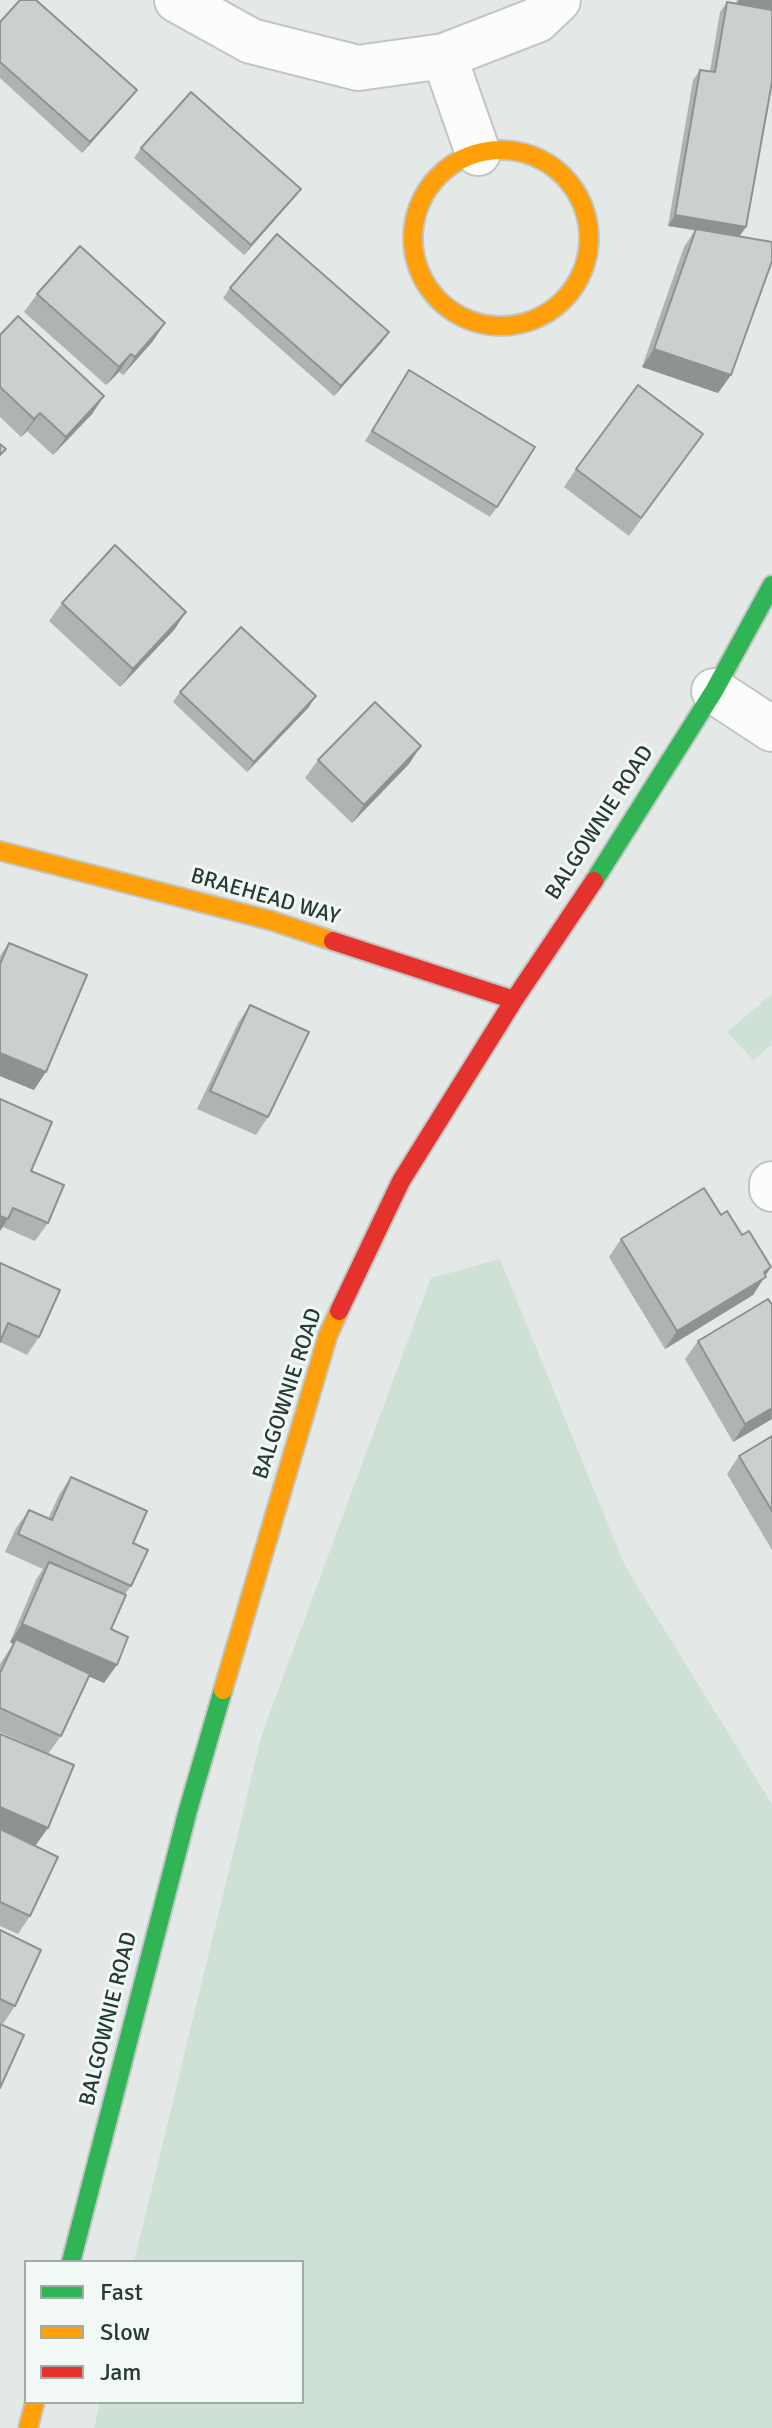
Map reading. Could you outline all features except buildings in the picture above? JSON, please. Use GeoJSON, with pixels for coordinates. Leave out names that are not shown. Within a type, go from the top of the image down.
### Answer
{"type":"FeatureCollection","features":[{"type":"Feature","properties":{"kind":"street"},"geometry":{"type":"LineString","coordinates":[[177,0],[251,41],[358,68],[444,56],[537,20],[558,0]]}},
{"type":"Feature","properties":{"kind":"street"},"geometry":{"type":"LineString","coordinates":[[444,56],[478,153]]}},
{"type":"Feature","properties":{"kind":"street"},"geometry":{"type":"LineString","coordinates":[[506,150],[533,155],[557,169],[575,190],[587,215],[590,243],[584,270],[571,294],[550,313],[525,324],[497,327],[470,322],[446,308],[427,287],[416,262],[413,235],[418,207],[432,183],[452,164],[478,153],[506,150]]}},
{"type":"Feature","properties":{"kind":"street","name":"BALGOWNIE ROAD"},"geometry":{"type":"LineString","coordinates":[[72,2260],[188,1810],[328,1335],[401,1181],[714,691],[772,585]]}},
{"type":"Feature","properties":{"kind":"street"},"geometry":{"type":"LineString","coordinates":[[714,691],[772,729]]}},
{"type":"Feature","properties":{"kind":"street","name":"BRAEHEAD WAY"},"geometry":{"type":"LineString","coordinates":[[0,851],[269,920],[514,1000]]}},
{"type":"Feature","properties":{"kind":"street"},"geometry":{"type":"LineString","coordinates":[[28,2428],[34,2404]]}},
{"type":"Feature","properties":{"kind":"green space"},"geometry":{"type":"Polygon","coordinates":[[[772,994],[772,1044],[753,1060],[727,1032],[772,994]]]}},
{"type":"Feature","properties":{"kind":"green space"},"geometry":{"type":"Polygon","coordinates":[[[500,1259],[625,1566],[772,1804],[772,2428],[94,2428],[100,2404],[304,2404],[304,2260],[134,2260],[262,1734],[431,1278],[500,1259]]]}},
{"type":"Feature","properties":{"kind":"traffic: fast"},"geometry":{"type":"LineString","coordinates":[[594,881],[714,691],[772,585]]}},
{"type":"Feature","properties":{"kind":"traffic: fast"},"geometry":{"type":"LineString","coordinates":[[72,2260],[188,1810],[223,1690]]}},
{"type":"Feature","properties":{"kind":"traffic: slow"},"geometry":{"type":"LineString","coordinates":[[501,150],[535,156],[563,176],[583,204],[589,238],[583,272],[563,300],[535,320],[501,326],[467,320],[439,300],[419,272],[413,238],[419,204],[439,176],[467,156],[501,150]]}},
{"type":"Feature","properties":{"kind":"traffic: slow"},"geometry":{"type":"LineString","coordinates":[[0,851],[269,920],[333,941]]}},
{"type":"Feature","properties":{"kind":"traffic: slow"},"geometry":{"type":"LineString","coordinates":[[223,1690],[328,1335],[339,1311]]}},
{"type":"Feature","properties":{"kind":"traffic: slow"},"geometry":{"type":"LineString","coordinates":[[28,2428],[34,2404]]}},
{"type":"Feature","properties":{"kind":"traffic: jam"},"geometry":{"type":"LineString","coordinates":[[339,1311],[401,1181],[514,1000],[594,881]]}},
{"type":"Feature","properties":{"kind":"traffic: jam"},"geometry":{"type":"LineString","coordinates":[[333,941],[514,1000]]}}]}
